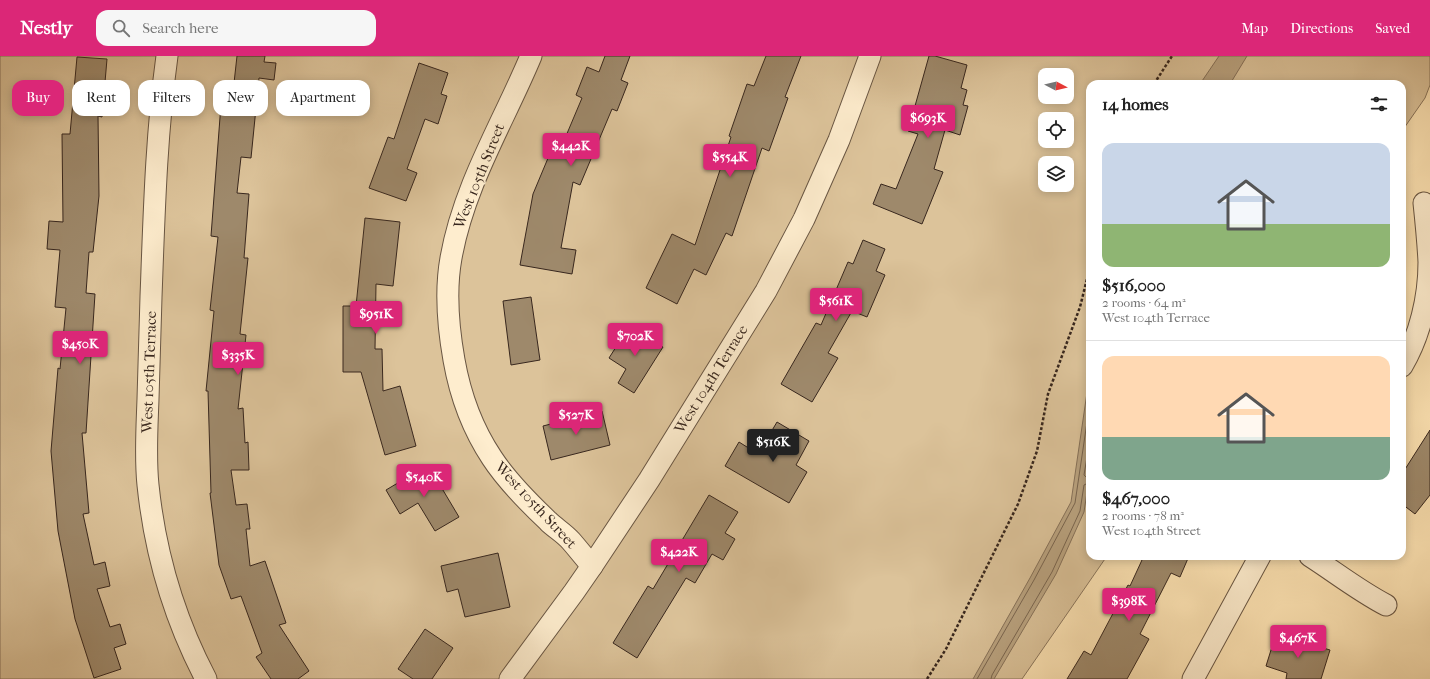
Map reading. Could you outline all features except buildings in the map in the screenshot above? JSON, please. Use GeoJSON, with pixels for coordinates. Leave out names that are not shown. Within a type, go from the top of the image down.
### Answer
{"type":"FeatureCollection","features":[{"type":"Feature","properties":{"kind":"street","name":"West 105th Terrace"},"geometry":{"type":"LineString","coordinates":[[167,56],[162,95],[155,184],[146,439],[148,484],[155,539],[169,592],[194,657],[206,679]]}},
{"type":"Feature","properties":{"kind":"street","name":"West 105th Street"},"geometry":{"type":"LineString","coordinates":[[531,56],[482,161],[464,207],[451,258],[448,292],[449,334],[458,380],[470,418],[492,458],[507,478],[548,521],[570,540],[592,566]]}},
{"type":"Feature","properties":{"kind":"street","name":"West 104th Terrace"},"geometry":{"type":"LineString","coordinates":[[510,679],[574,592],[649,480],[766,291],[804,219],[832,155],[870,56]]}},
{"type":"Feature","properties":{"kind":"street"},"geometry":{"type":"LineString","coordinates":[[1406,359],[1416,336],[1425,300],[1429,262],[1424,203]]}},
{"type":"Feature","properties":{"kind":"street"},"geometry":{"type":"LineString","coordinates":[[1193,679],[1258,560]]}},
{"type":"Feature","properties":{"kind":"street"},"geometry":{"type":"LineString","coordinates":[[1316,560],[1364,593],[1386,605]]}},
{"type":"Feature","properties":{"kind":"path"},"geometry":{"type":"LineString","coordinates":[[1157,80],[1172,56]]}},
{"type":"Feature","properties":{"kind":"path"},"geometry":{"type":"LineString","coordinates":[[927,679],[946,649],[1018,504],[1037,451],[1048,394],[1080,307],[1086,282]]}},
{"type":"Feature","properties":{"kind":"shaded area"},"geometry":{"type":"Polygon","coordinates":[[[0,56],[1430,56],[1430,85],[1425,98],[1406,125],[1406,80],[1086,80],[1086,560],[1104,560],[1022,679],[0,679],[0,56]]]}},
{"type":"Feature","properties":{"kind":"water"},"geometry":{"type":"Polygon","coordinates":[[[1219,56],[1247,56],[1232,80],[1203,80],[1219,56]]]}},
{"type":"Feature","properties":{"kind":"water"},"geometry":{"type":"Polygon","coordinates":[[[1086,399],[1086,499],[1084,512],[1056,574],[994,679],[973,679],[1030,578],[1071,502],[1086,399]]]}}]}
